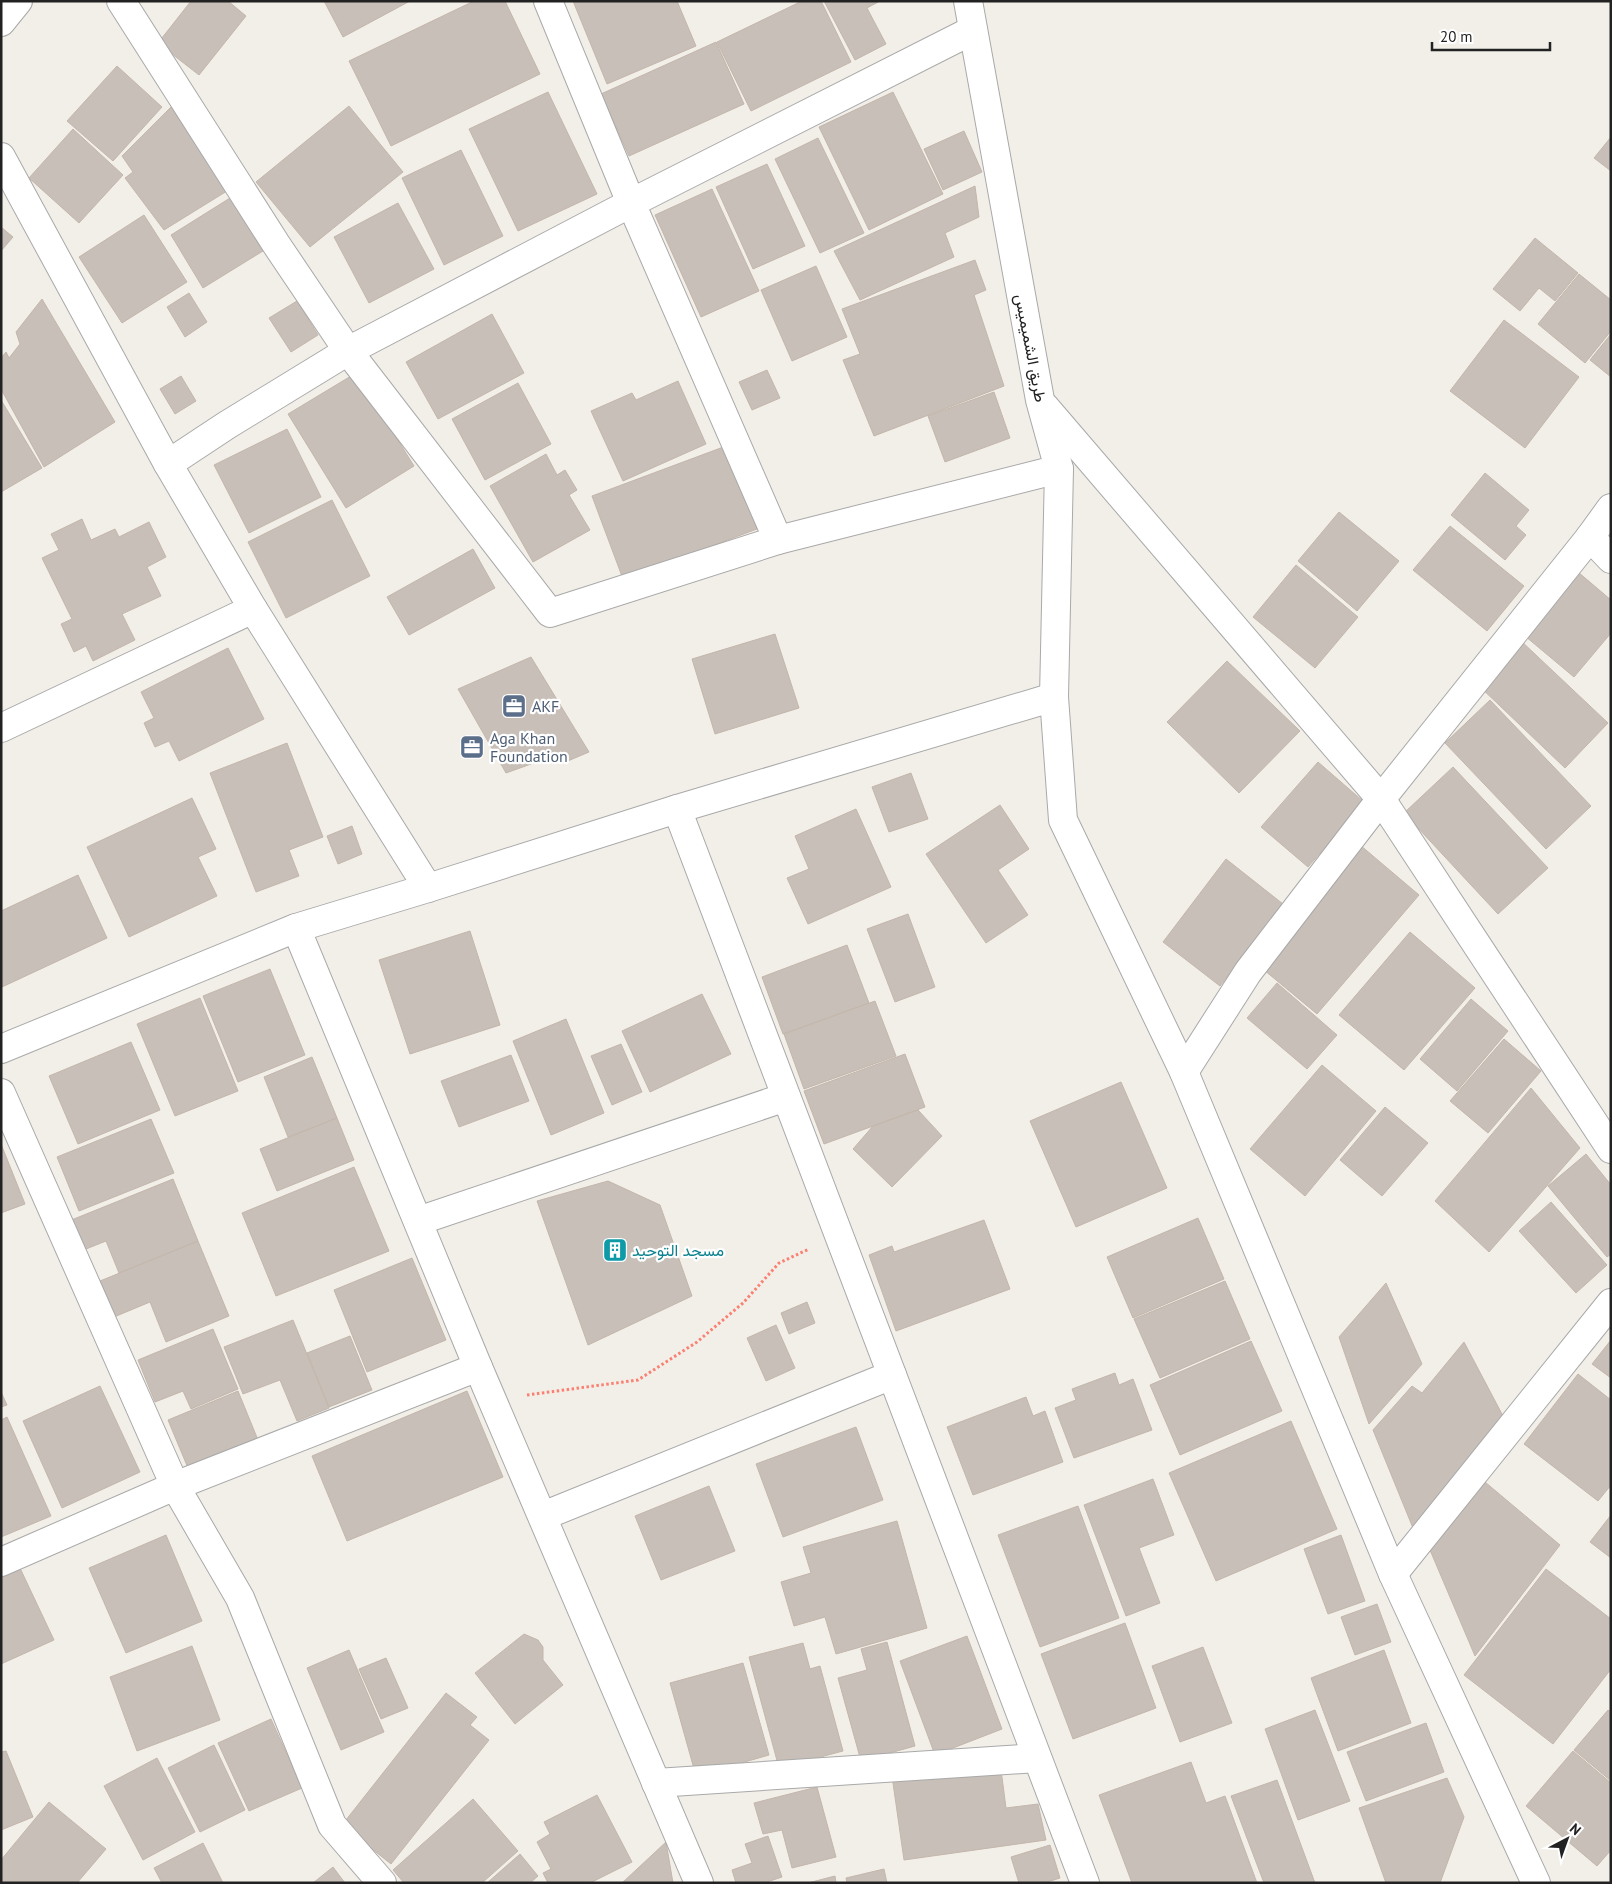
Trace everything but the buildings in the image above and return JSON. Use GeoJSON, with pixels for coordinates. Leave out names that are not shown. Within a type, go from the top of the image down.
{"type":"FeatureCollection","features":[{"type":"Feature","properties":{"kind":"street"},"geometry":{"type":"LineString","coordinates":[[1,22],[18,1]]}},
{"type":"Feature","properties":{"kind":"street"},"geometry":{"type":"LineString","coordinates":[[121,1],[276,244],[348,351],[550,613],[778,540],[1058,469]]}},
{"type":"Feature","properties":{"kind":"street"},"geometry":{"type":"LineString","coordinates":[[548,1],[631,203],[778,540]]}},
{"type":"Feature","properties":{"kind":"street","name":"طريق الشميميس"},"geometry":{"type":"LineString","coordinates":[[968,1],[1040,400],[1058,469],[1054,697],[1063,820],[1184,1072],[1393,1574],[1536,1883]]}},
{"type":"Feature","properties":{"kind":"street"},"geometry":{"type":"LineString","coordinates":[[168,464],[227,425],[348,351],[631,203],[973,30]]}},
{"type":"Feature","properties":{"kind":"street"},"geometry":{"type":"LineString","coordinates":[[1,157],[168,464],[253,608],[428,888]]}},
{"type":"Feature","properties":{"kind":"street"},"geometry":{"type":"LineString","coordinates":[[1040,400],[1381,799],[1611,1149]]}},
{"type":"Feature","properties":{"kind":"street"},"geometry":{"type":"LineString","coordinates":[[1184,1072],[1248,972],[1381,799],[1590,537],[1611,508]]}},
{"type":"Feature","properties":{"kind":"street"},"geometry":{"type":"LineString","coordinates":[[1590,537],[1611,559]]}},
{"type":"Feature","properties":{"kind":"street"},"geometry":{"type":"LineString","coordinates":[[1,728],[253,608]]}},
{"type":"Feature","properties":{"kind":"street"},"geometry":{"type":"LineString","coordinates":[[1,1048],[296,928],[677,809],[1054,697]]}},
{"type":"Feature","properties":{"kind":"street"},"geometry":{"type":"LineString","coordinates":[[677,809],[1085,1883]]}},
{"type":"Feature","properties":{"kind":"street"},"geometry":{"type":"LineString","coordinates":[[296,928],[478,1367],[699,1883]]}},
{"type":"Feature","properties":{"kind":"street"},"geometry":{"type":"LineString","coordinates":[[1,1092],[174,1486],[240,1598],[332,1825],[382,1883]]}},
{"type":"Feature","properties":{"kind":"street"},"geometry":{"type":"LineString","coordinates":[[418,1221],[786,1097]]}},
{"type":"Feature","properties":{"kind":"street"},"geometry":{"type":"LineString","coordinates":[[1393,1574],[1611,1303]]}},
{"type":"Feature","properties":{"kind":"street"},"geometry":{"type":"LineString","coordinates":[[1,1562],[174,1486],[478,1367]]}},
{"type":"Feature","properties":{"kind":"street"},"geometry":{"type":"LineString","coordinates":[[542,1516],[892,1375]]}},
{"type":"Feature","properties":{"kind":"street"},"geometry":{"type":"LineString","coordinates":[[656,1782],[1037,1758]]}},
{"type":"Feature","properties":{"kind":"path"},"geometry":{"type":"LineString","coordinates":[[491,1396],[518,1396],[638,1380],[697,1342],[744,1303],[780,1263],[838,1234]]}},
{"type":"Feature","properties":{"kind":"place","name":"AKF"},"geometry":{"type":"Point","coordinates":[514,706]}},
{"type":"Feature","properties":{"kind":"place","name":"Aga Khan Foundation"},"geometry":{"type":"Point","coordinates":[472,747]}},
{"type":"Feature","properties":{"kind":"place","name":"مسجد التوحيد"},"geometry":{"type":"Point","coordinates":[615,1250]}}]}
